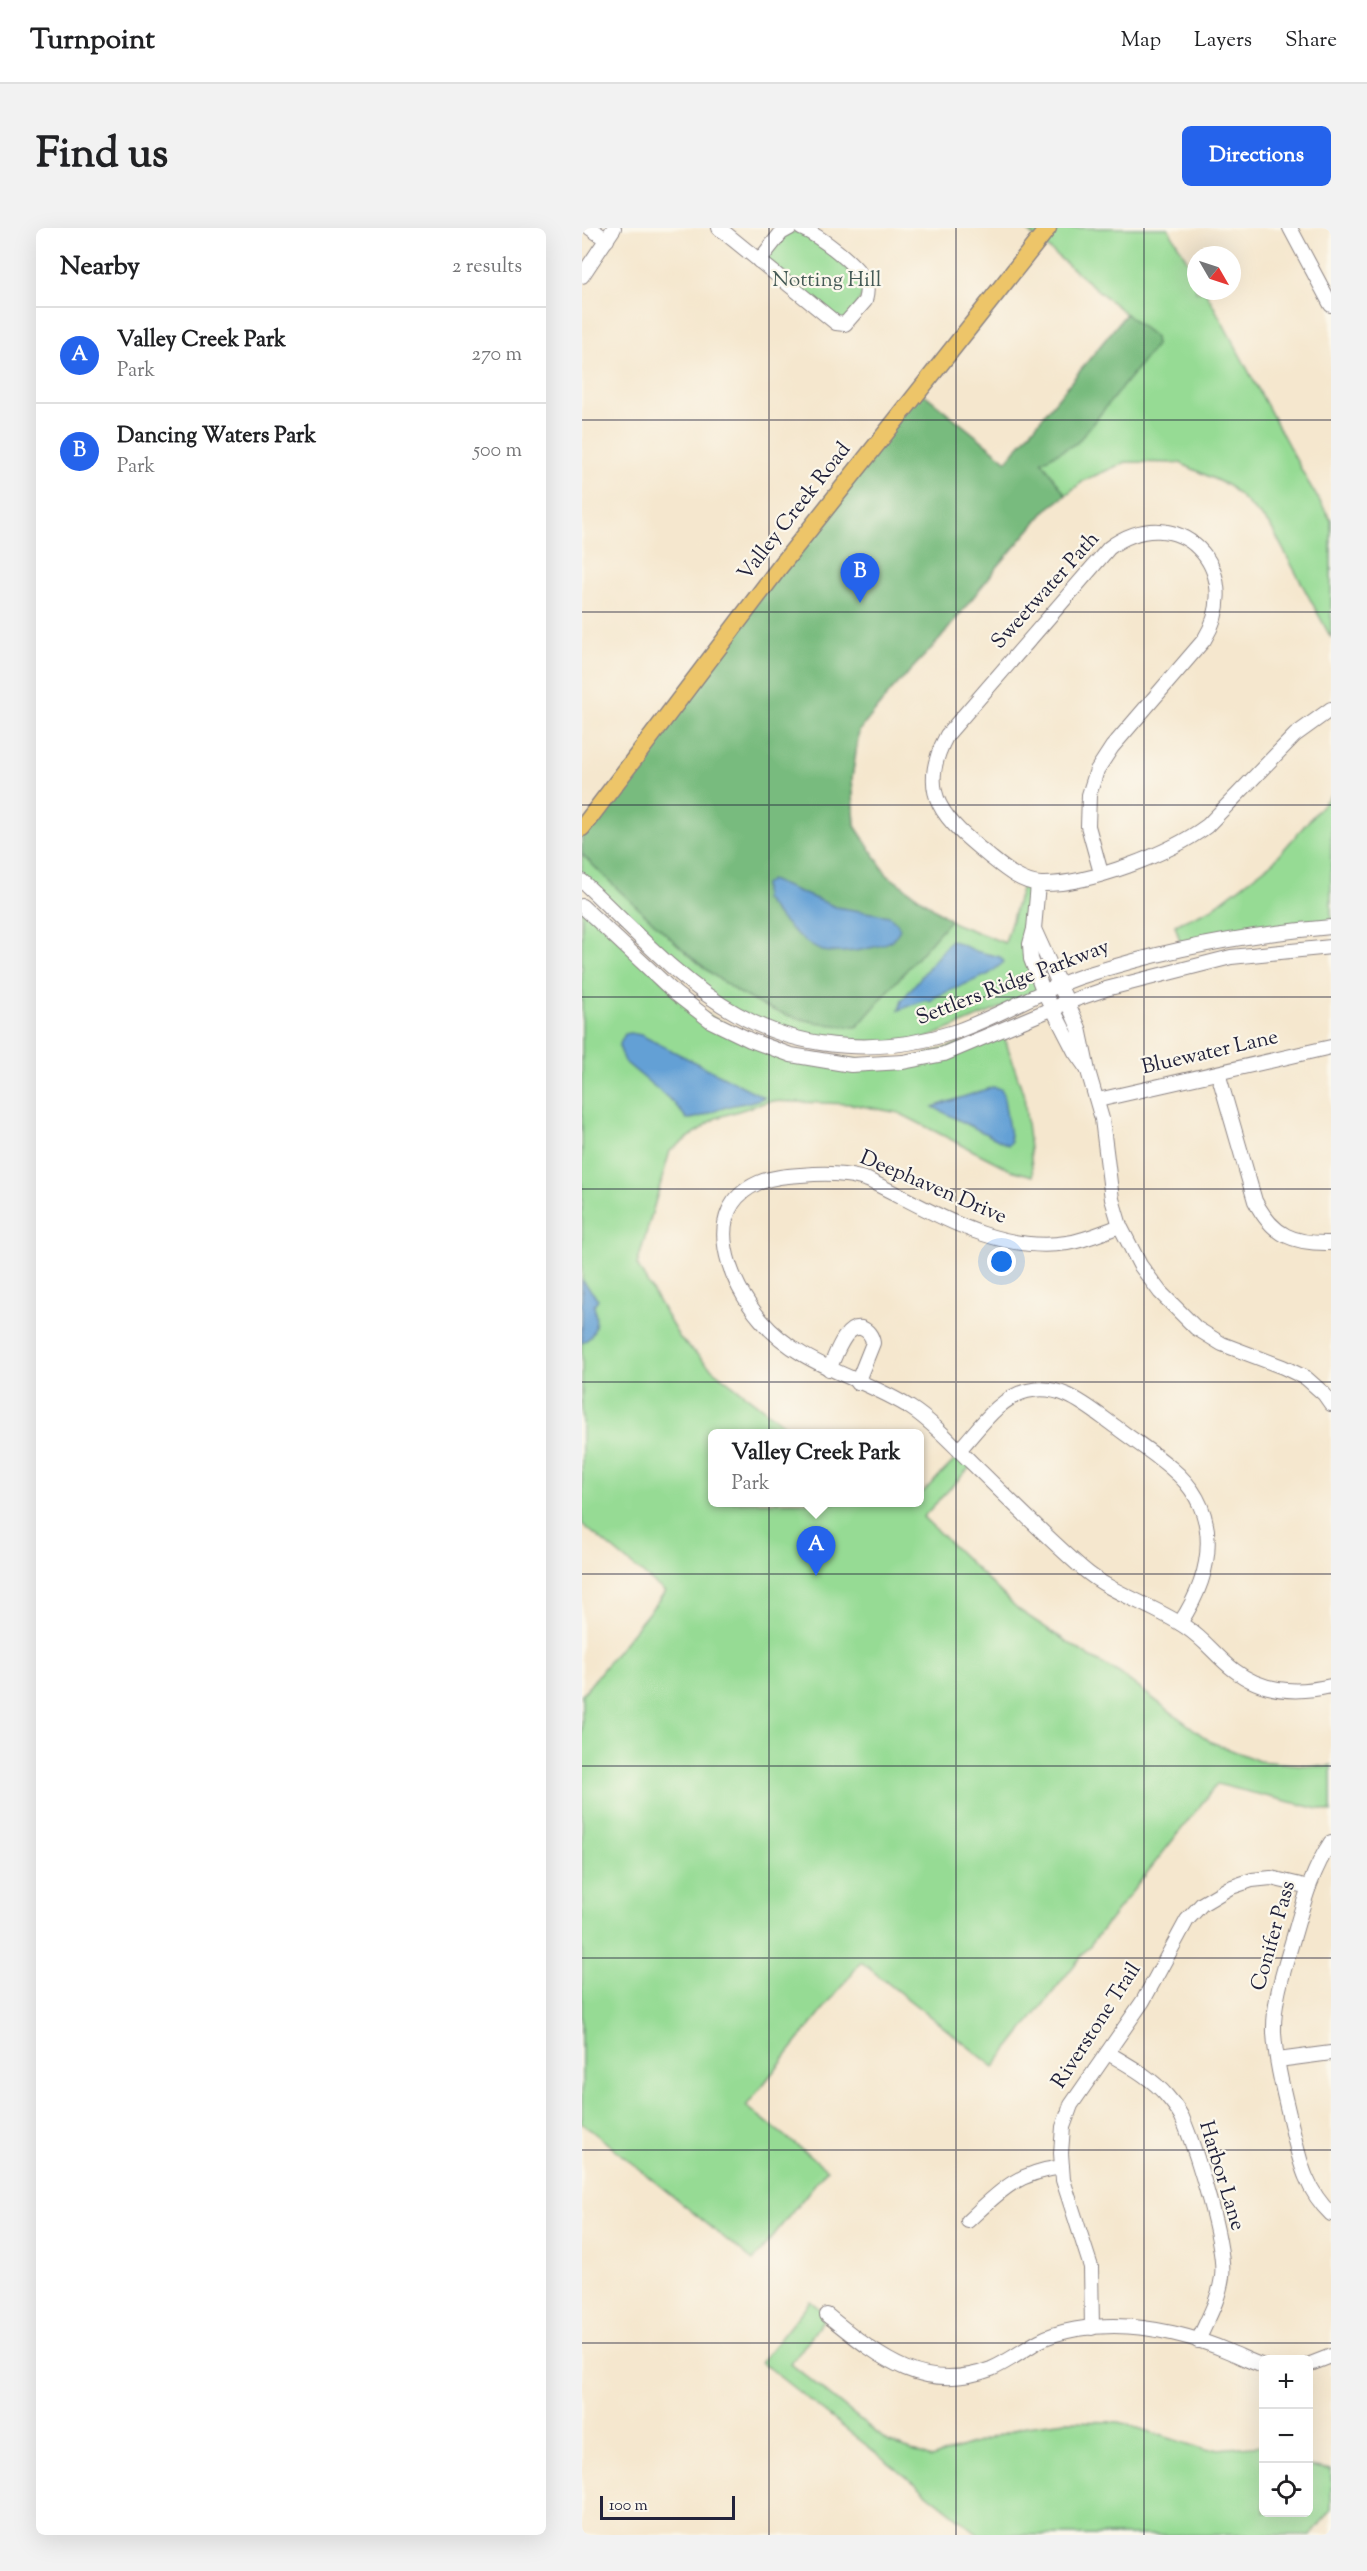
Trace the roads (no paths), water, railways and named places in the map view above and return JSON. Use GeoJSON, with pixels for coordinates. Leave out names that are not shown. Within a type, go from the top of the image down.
{"type":"FeatureCollection","features":[{"type":"Feature","properties":{"kind":"main road","name":"Valley Creek Road"},"geometry":{"type":"LineString","coordinates":[[582,828],[779,568],[1048,228]]}},
{"type":"Feature","properties":{"kind":"street"},"geometry":{"type":"LineString","coordinates":[[582,276],[611,234],[590,228]]}},
{"type":"Feature","properties":{"kind":"street"},"geometry":{"type":"LineString","coordinates":[[719,228],[836,323],[843,324],[849,321],[866,298],[867,287],[856,269],[820,239],[801,228]]}},
{"type":"Feature","properties":{"kind":"street"},"geometry":{"type":"LineString","coordinates":[[759,261],[781,233],[790,228]]}},
{"type":"Feature","properties":{"kind":"street"},"geometry":{"type":"LineString","coordinates":[[1290,228],[1331,305]]}},
{"type":"Feature","properties":{"kind":"street","name":"Sweetwater Path"},"geometry":{"type":"LineString","coordinates":[[1038,884],[1005,869],[962,835],[943,813],[934,784],[934,768],[939,749],[947,735],[1109,548],[1134,534],[1147,530],[1162,531],[1178,535],[1194,543],[1205,554],[1214,568],[1220,599],[1212,627],[1204,640],[1112,747],[1097,770],[1089,795],[1088,818],[1101,873]]}},
{"type":"Feature","properties":{"kind":"street"},"geometry":{"type":"LineString","coordinates":[[1088,1071],[1075,1052],[1043,990],[1031,959],[1030,944],[1034,929],[1038,884],[1067,881],[1146,860],[1193,836],[1222,812],[1295,735],[1331,709]]}},
{"type":"Feature","properties":{"kind":"street","name":"Settlers Ridge Parkway"},"geometry":{"type":"LineString","coordinates":[[582,881],[705,994],[739,1015],[797,1038],[853,1047],[918,1042],[958,1030],[1059,984],[1194,945],[1276,931],[1331,927]]}},
{"type":"Feature","properties":{"kind":"street","name":"Settlers Ridge Parkway"},"geometry":{"type":"LineString","coordinates":[[582,906],[676,994],[711,1021],[791,1056],[832,1063],[869,1065],[923,1059],[965,1047],[1053,1007],[1106,989],[1231,957],[1331,947]]}},
{"type":"Feature","properties":{"kind":"street"},"geometry":{"type":"LineString","coordinates":[[1034,929],[1079,1028],[1088,1071],[1098,1100],[1112,1199],[1120,1226],[1130,1248],[1151,1281],[1196,1328],[1222,1344],[1306,1378],[1331,1404]]}},
{"type":"Feature","properties":{"kind":"street","name":"Bluewater Lane"},"geometry":{"type":"LineString","coordinates":[[1098,1100],[1331,1047]]}},
{"type":"Feature","properties":{"kind":"street"},"geometry":{"type":"LineString","coordinates":[[1218,1073],[1255,1201],[1262,1214],[1282,1234],[1295,1240],[1331,1243]]}},
{"type":"Feature","properties":{"kind":"street","name":"Deephaven Drive"},"geometry":{"type":"LineString","coordinates":[[1120,1226],[1069,1242],[1038,1245],[1009,1243],[981,1234],[868,1180],[851,1175],[827,1173],[787,1176],[758,1183],[740,1196],[727,1216],[723,1239],[727,1262],[750,1306],[771,1332],[802,1355],[911,1408],[1090,1575],[1180,1623],[1195,1633],[1234,1670],[1256,1684],[1286,1691],[1312,1691],[1331,1686]]}},
{"type":"Feature","properties":{"kind":"street"},"geometry":{"type":"LineString","coordinates":[[830,1370],[846,1334],[855,1328],[865,1330],[872,1336],[873,1343],[857,1383]]}},
{"type":"Feature","properties":{"kind":"street"},"geometry":{"type":"LineString","coordinates":[[958,1450],[1008,1400],[1028,1391],[1052,1390],[1075,1398],[1172,1468],[1189,1487],[1203,1511],[1209,1552],[1203,1581],[1193,1604],[1180,1623]]}},
{"type":"Feature","properties":{"kind":"street","name":"Conifer Pass"},"geometry":{"type":"LineString","coordinates":[[1331,1842],[1318,1863],[1308,1887],[1278,1990],[1274,2032],[1304,2177],[1321,2204],[1331,2214]]}},
{"type":"Feature","properties":{"kind":"street","name":"Riverstone Trail"},"geometry":{"type":"LineString","coordinates":[[1092,2328],[1091,2266],[1062,2167],[1063,2127],[1071,2104],[1143,2001],[1187,1920],[1202,1904],[1229,1888],[1252,1880],[1271,1878],[1308,1887]]}},
{"type":"Feature","properties":{"kind":"street","name":"Harbor Lane"},"geometry":{"type":"LineString","coordinates":[[1108,2053],[1145,2076],[1166,2095],[1184,2120],[1194,2151],[1221,2247],[1222,2274],[1220,2292],[1198,2341]]}},
{"type":"Feature","properties":{"kind":"street"},"geometry":{"type":"LineString","coordinates":[[1278,2060],[1331,2054]]}},
{"type":"Feature","properties":{"kind":"street"},"geometry":{"type":"LineString","coordinates":[[968,2221],[1018,2178],[1037,2170],[1062,2167]]}},
{"type":"Feature","properties":{"kind":"street"},"geometry":{"type":"LineString","coordinates":[[827,2314],[879,2356],[896,2365],[936,2376],[967,2375],[992,2368],[1041,2340],[1072,2331],[1113,2326],[1139,2328],[1198,2341],[1259,2364]]}},
{"type":"Feature","properties":{"kind":"street"},"geometry":{"type":"LineString","coordinates":[[1313,2363],[1331,2356]]}},
{"type":"Feature","properties":{"kind":"water"},"geometry":{"type":"Polygon","coordinates":[[[770,880],[836,907],[889,916],[900,929],[888,943],[880,946],[847,952],[823,951],[799,936],[764,899],[764,885],[770,880]]]}},
{"type":"Feature","properties":{"kind":"water"},"geometry":{"type":"Polygon","coordinates":[[[951,940],[975,951],[1000,957],[1004,962],[989,974],[935,997],[931,1002],[926,1000],[899,1010],[902,1000],[951,940]]]}},
{"type":"Feature","properties":{"kind":"water"},"geometry":{"type":"Polygon","coordinates":[[[625,1034],[641,1035],[764,1097],[687,1119],[674,1103],[625,1062],[619,1046],[625,1034]]]}},
{"type":"Feature","properties":{"kind":"water"},"geometry":{"type":"Polygon","coordinates":[[[993,1087],[1001,1089],[1003,1093],[1011,1142],[1008,1145],[933,1107],[993,1087]]]}},
{"type":"Feature","properties":{"kind":"water"},"geometry":{"type":"Polygon","coordinates":[[[582,1280],[598,1299],[594,1305],[596,1322],[594,1331],[582,1343],[582,1280]]]}},
{"type":"Feature","properties":{"kind":"place","name":"Dancing Waters Park"},"geometry":{"type":"Point","coordinates":[860,603]}},
{"type":"Feature","properties":{"kind":"place","name":"Valley Creek Park"},"geometry":{"type":"Point","coordinates":[816,1576]}},
{"type":"Feature","properties":{"kind":"park label","name":"Notting Hill"},"geometry":{"type":"Point","coordinates":[827,281]}}]}
